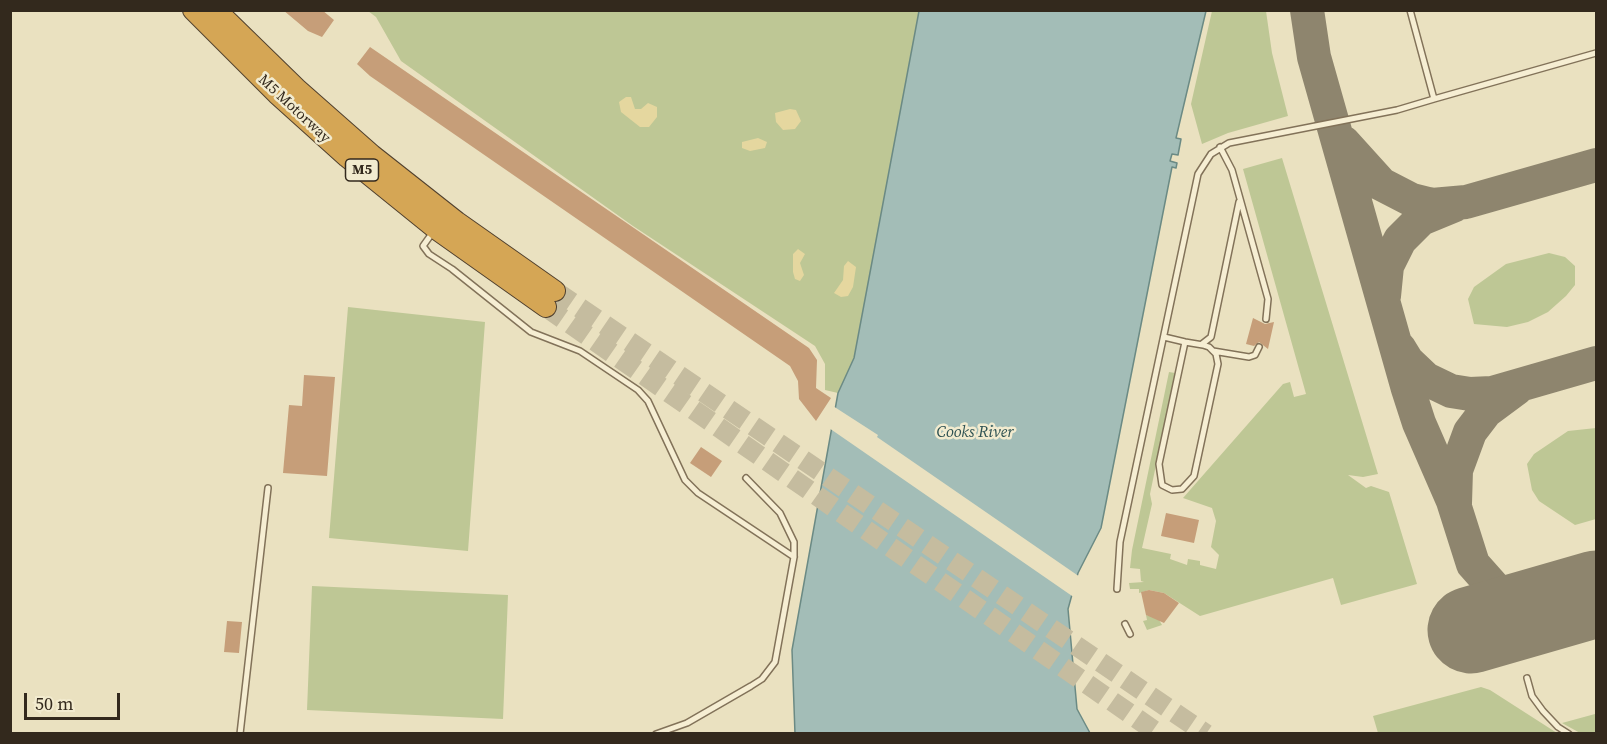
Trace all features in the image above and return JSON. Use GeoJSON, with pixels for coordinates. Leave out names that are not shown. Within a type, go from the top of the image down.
{"type":"FeatureCollection","features":[{"type":"Feature","properties":{"kind":"highway","name":"M5 Motorway"},"geometry":{"type":"LineString","coordinates":[[216,10],[336,125],[453,232]]}},
{"type":"Feature","properties":{"kind":"highway","name":"M5 Motorway"},"geometry":{"type":"LineString","coordinates":[[194,11],[311,126],[453,232],[551,299]]}},
{"type":"Feature","properties":{"kind":"lane"},"geometry":{"type":"LineString","coordinates":[[1410,10],[1434,99]]}},
{"type":"Feature","properties":{"kind":"lane"},"geometry":{"type":"LineString","coordinates":[[1117,589],[1120,542],[1198,174],[1205,162],[1220,147],[1262,135],[1397,110],[1596,53]]}},
{"type":"Feature","properties":{"kind":"lane"},"geometry":{"type":"LineString","coordinates":[[1220,147],[1232,170],[1268,298],[1266,320]]}},
{"type":"Feature","properties":{"kind":"lane"},"geometry":{"type":"LineString","coordinates":[[1197,344],[1205,343],[1210,337],[1239,194]]}},
{"type":"Feature","properties":{"kind":"lane"},"geometry":{"type":"LineString","coordinates":[[453,232],[423,246],[429,254],[452,269],[531,332],[580,351],[638,390],[648,401],[685,480],[698,492],[794,557]]}},
{"type":"Feature","properties":{"kind":"lane"},"geometry":{"type":"LineString","coordinates":[[1164,337],[1197,344],[1213,351],[1249,357],[1255,355],[1259,347]]}},
{"type":"Feature","properties":{"kind":"lane"},"geometry":{"type":"LineString","coordinates":[[1185,342],[1159,465],[1160,479],[1166,488],[1182,489],[1194,476],[1218,359],[1213,351]]}},
{"type":"Feature","properties":{"kind":"lane"},"geometry":{"type":"LineString","coordinates":[[656,734],[687,723],[751,686],[762,679],[776,662],[794,557],[794,542],[788,525],[780,513],[746,478]]}},
{"type":"Feature","properties":{"kind":"lane"},"geometry":{"type":"LineString","coordinates":[[240,734],[268,488]]}},
{"type":"Feature","properties":{"kind":"lane"},"geometry":{"type":"LineString","coordinates":[[1125,624],[1130,634]]}},
{"type":"Feature","properties":{"kind":"lane"},"geometry":{"type":"LineString","coordinates":[[1527,678],[1532,696],[1543,711],[1558,727],[1569,734]]}},
{"type":"Feature","properties":{"kind":"green space"},"geometry":{"type":"Polygon","coordinates":[[[368,11],[919,11],[854,358],[838,393],[825,390],[825,364],[815,346],[633,226],[401,61],[376,17],[368,11]]]}},
{"type":"Feature","properties":{"kind":"green space"},"geometry":{"type":"Polygon","coordinates":[[[1212,11],[1266,11],[1272,53],[1288,116],[1228,133],[1202,144],[1191,104],[1212,11]]]}},
{"type":"Feature","properties":{"kind":"green space"},"geometry":{"type":"Polygon","coordinates":[[[1282,158],[1378,474],[1363,477],[1348,475],[1366,488],[1371,486],[1389,492],[1417,584],[1341,605],[1333,578],[1200,616],[1164,593],[1149,590],[1139,593],[1139,589],[1130,589],[1129,583],[1144,582],[1141,581],[1140,569],[1130,568],[1132,550],[1169,372],[1175,373],[1150,494],[1152,504],[1142,548],[1171,554],[1170,559],[1187,565],[1188,559],[1200,561],[1200,565],[1216,569],[1219,555],[1211,547],[1216,521],[1212,508],[1183,498],[1283,384],[1290,382],[1294,397],[1306,394],[1243,169],[1282,158]]]}},
{"type":"Feature","properties":{"kind":"green space"},"geometry":{"type":"Polygon","coordinates":[[[1549,253],[1565,257],[1575,266],[1575,285],[1566,296],[1548,312],[1528,322],[1507,327],[1474,324],[1468,299],[1474,287],[1506,264],[1549,253]]]}},
{"type":"Feature","properties":{"kind":"green space"},"geometry":{"type":"Polygon","coordinates":[[[348,307],[485,322],[468,551],[329,538],[348,307]]]}},
{"type":"Feature","properties":{"kind":"green space"},"geometry":{"type":"Polygon","coordinates":[[[1596,428],[1596,519],[1575,525],[1539,501],[1532,490],[1527,464],[1534,454],[1568,431],[1596,428]]]}},
{"type":"Feature","properties":{"kind":"green space"},"geometry":{"type":"Polygon","coordinates":[[[312,586],[508,595],[503,719],[307,710],[312,586]]]}},
{"type":"Feature","properties":{"kind":"green space"},"geometry":{"type":"Polygon","coordinates":[[[1146,615],[1158,618],[1162,625],[1147,630],[1143,621],[1147,620],[1146,615]]]}},
{"type":"Feature","properties":{"kind":"green space"},"geometry":{"type":"Polygon","coordinates":[[[1481,687],[1490,690],[1557,733],[1378,733],[1373,716],[1481,687]]]}},
{"type":"Feature","properties":{"kind":"green space"},"geometry":{"type":"Polygon","coordinates":[[[1595,714],[1596,733],[1580,733],[1562,723],[1595,714]]]}},
{"type":"Feature","properties":{"kind":"sand"},"geometry":{"type":"Polygon","coordinates":[[[626,97],[631,97],[635,109],[641,109],[648,103],[657,107],[657,117],[649,127],[640,127],[621,112],[619,102],[626,97]]]}},
{"type":"Feature","properties":{"kind":"sand"},"geometry":{"type":"Polygon","coordinates":[[[790,109],[796,110],[801,121],[795,129],[783,130],[776,122],[775,113],[790,109]]]}},
{"type":"Feature","properties":{"kind":"sand"},"geometry":{"type":"Polygon","coordinates":[[[758,138],[767,142],[765,148],[750,151],[742,148],[742,142],[758,138]]]}},
{"type":"Feature","properties":{"kind":"sand"},"geometry":{"type":"Polygon","coordinates":[[[798,249],[805,254],[800,263],[804,275],[800,281],[795,279],[793,272],[793,254],[798,249]]]}},
{"type":"Feature","properties":{"kind":"sand"},"geometry":{"type":"Polygon","coordinates":[[[848,261],[856,267],[853,287],[848,296],[841,297],[834,293],[843,280],[844,266],[848,261]]]}},
{"type":"Feature","properties":{"kind":"water","name":"Cooks River"},"geometry":{"type":"Polygon","coordinates":[[[919,11],[1206,11],[1176,138],[1181,139],[1178,155],[1172,154],[1170,161],[1177,163],[1176,168],[1172,167],[1101,528],[1078,573],[1068,609],[1077,709],[1090,733],[795,734],[792,650],[838,393],[854,358],[919,11]]]}},
{"type":"Feature","properties":{"kind":"pier"},"geometry":{"type":"Polygon","coordinates":[[[833,406],[1080,577],[1075,598],[829,428],[833,406]]]}},
{"type":"Feature","properties":{"kind":"building"},"geometry":{"type":"Polygon","coordinates":[[[283,10],[322,10],[334,20],[322,37],[308,31],[283,10]]]}},
{"type":"Feature","properties":{"kind":"building"},"geometry":{"type":"Polygon","coordinates":[[[370,47],[809,348],[817,360],[816,388],[831,398],[816,421],[799,399],[798,381],[790,366],[370,76],[357,64],[370,47]]]}},
{"type":"Feature","properties":{"kind":"building"},"geometry":{"type":"Polygon","coordinates":[[[1253,318],[1265,324],[1274,322],[1268,349],[1259,342],[1254,346],[1246,344],[1253,318]]]}},
{"type":"Feature","properties":{"kind":"building"},"geometry":{"type":"Polygon","coordinates":[[[304,375],[335,377],[327,476],[283,473],[289,405],[302,406],[304,375]]]}},
{"type":"Feature","properties":{"kind":"building"},"geometry":{"type":"Polygon","coordinates":[[[701,447],[722,461],[711,477],[690,463],[701,447]]]}},
{"type":"Feature","properties":{"kind":"building"},"geometry":{"type":"Polygon","coordinates":[[[1166,513],[1199,520],[1194,543],[1161,536],[1166,513]]]}},
{"type":"Feature","properties":{"kind":"building"},"geometry":{"type":"Polygon","coordinates":[[[1149,590],[1164,593],[1179,603],[1164,623],[1146,615],[1141,592],[1149,590]]]}},
{"type":"Feature","properties":{"kind":"building"},"geometry":{"type":"Polygon","coordinates":[[[227,621],[242,622],[239,653],[224,652],[227,621]]]}},
{"type":"Feature","properties":{"kind":"taxiway"},"geometry":{"type":"LineString","coordinates":[[1307,10],[1314,57],[1408,389],[1419,423],[1453,501],[1473,564],[1497,591],[1511,601],[1528,607],[1545,606],[1596,592]]}},
{"type":"Feature","properties":{"kind":"taxiway"},"geometry":{"type":"LineString","coordinates":[[1343,142],[1381,184],[1412,200],[1432,205],[1466,202],[1596,165]]}},
{"type":"Feature","properties":{"kind":"taxiway"},"geometry":{"type":"LineString","coordinates":[[1384,296],[1387,266],[1400,240],[1421,219],[1455,205]]}},
{"type":"Feature","properties":{"kind":"taxiway"},"geometry":{"type":"LineString","coordinates":[[1399,348],[1407,361],[1426,379],[1451,391],[1470,394],[1492,393],[1596,363]]}},
{"type":"Feature","properties":{"kind":"taxiway"},"geometry":{"type":"LineString","coordinates":[[1455,503],[1456,470],[1470,432],[1486,411],[1517,388]]}},
{"type":"Feature","properties":{"kind":"runway"},"geometry":{"type":"LineString","coordinates":[[1471,630],[1596,594]]}},
{"type":"Feature","properties":{"kind":"tunnel"},"geometry":{"type":"LineString","coordinates":[[555,291],[1206,734]]}},
{"type":"Feature","properties":{"kind":"tunnel"},"geometry":{"type":"LineString","coordinates":[[546,307],[1159,734]]}}]}
